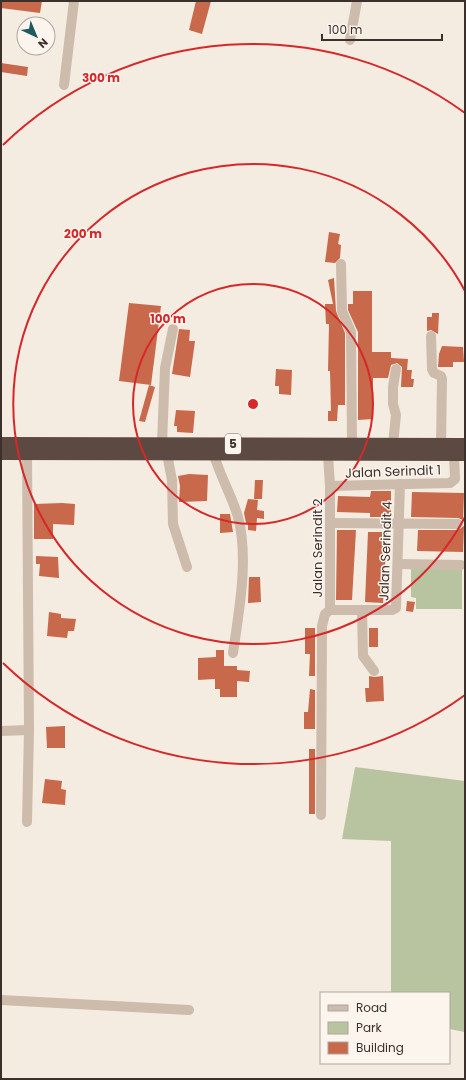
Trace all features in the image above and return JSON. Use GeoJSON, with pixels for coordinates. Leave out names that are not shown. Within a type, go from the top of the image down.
{"type":"FeatureCollection","features":[{"type":"Feature","properties":{"kind":"highway","name":"5"},"geometry":{"type":"LineString","coordinates":[[1,443],[465,444]]}},
{"type":"Feature","properties":{"kind":"highway","name":"5"},"geometry":{"type":"LineString","coordinates":[[1,454],[460,455]]}},
{"type":"Feature","properties":{"kind":"street"},"geometry":{"type":"LineString","coordinates":[[64,85],[74,1]]}},
{"type":"Feature","properties":{"kind":"street"},"geometry":{"type":"LineString","coordinates":[[350,40],[357,1]]}},
{"type":"Feature","properties":{"kind":"street"},"geometry":{"type":"LineString","coordinates":[[341,264],[342,311],[351,332],[352,444]]}},
{"type":"Feature","properties":{"kind":"street"},"geometry":{"type":"LineString","coordinates":[[162,443],[166,368],[173,329]]}},
{"type":"Feature","properties":{"kind":"street"},"geometry":{"type":"LineString","coordinates":[[431,336],[432,371],[441,376],[442,380],[441,444]]}},
{"type":"Feature","properties":{"kind":"street"},"geometry":{"type":"LineString","coordinates":[[393,444],[396,415],[393,404],[393,388],[396,369]]}},
{"type":"Feature","properties":{"kind":"street"},"geometry":{"type":"LineString","coordinates":[[27,454],[29,730],[27,822]]}},
{"type":"Feature","properties":{"kind":"street"},"geometry":{"type":"LineString","coordinates":[[167,454],[172,480],[173,524],[187,567]]}},
{"type":"Feature","properties":{"kind":"street"},"geometry":{"type":"LineString","coordinates":[[214,455],[220,474],[238,516],[242,534],[240,606],[233,653]]}},
{"type":"Feature","properties":{"kind":"street","name":"Jalan Serindit 2"},"geometry":{"type":"LineString","coordinates":[[328,455],[330,486],[331,609],[335,611],[362,611]]}},
{"type":"Feature","properties":{"kind":"street","name":"Jalan Serindit 1"},"geometry":{"type":"LineString","coordinates":[[330,486],[452,482],[460,455]]}},
{"type":"Feature","properties":{"kind":"street","name":"Jalan Serindit 4"},"geometry":{"type":"LineString","coordinates":[[362,611],[392,610],[396,608],[400,484]]}},
{"type":"Feature","properties":{"kind":"street"},"geometry":{"type":"LineString","coordinates":[[330,523],[458,524]]}},
{"type":"Feature","properties":{"kind":"street"},"geometry":{"type":"LineString","coordinates":[[398,564],[461,565]]}},
{"type":"Feature","properties":{"kind":"street"},"geometry":{"type":"LineString","coordinates":[[321,816],[322,626],[325,614],[331,609]]}},
{"type":"Feature","properties":{"kind":"street"},"geometry":{"type":"LineString","coordinates":[[362,611],[363,656],[374,670]]}},
{"type":"Feature","properties":{"kind":"street"},"geometry":{"type":"LineString","coordinates":[[1,731],[29,730]]}},
{"type":"Feature","properties":{"kind":"street"},"geometry":{"type":"LineString","coordinates":[[1,1000],[189,1010]]}},
{"type":"Feature","properties":{"kind":"green space"},"geometry":{"type":"Polygon","coordinates":[[[411,569],[462,569],[462,609],[416,609],[416,598],[411,597],[411,569]]]}},
{"type":"Feature","properties":{"kind":"green space"},"geometry":{"type":"Polygon","coordinates":[[[355,767],[465,781],[465,1032],[450,1029],[450,992],[391,992],[391,841],[342,839],[355,767]]]}},
{"type":"Feature","properties":{"kind":"building"},"geometry":{"type":"Polygon","coordinates":[[[1,1],[42,1],[40,13],[1,8],[1,1]]]}},
{"type":"Feature","properties":{"kind":"building"},"geometry":{"type":"Polygon","coordinates":[[[196,1],[211,1],[202,34],[189,30],[196,1]]]}},
{"type":"Feature","properties":{"kind":"building"},"geometry":{"type":"Polygon","coordinates":[[[1,63],[28,67],[27,76],[1,72],[1,63]]]}},
{"type":"Feature","properties":{"kind":"building"},"geometry":{"type":"Polygon","coordinates":[[[329,232],[340,234],[338,244],[341,245],[340,258],[335,263],[325,262],[329,232]]]}},
{"type":"Feature","properties":{"kind":"building"},"geometry":{"type":"Polygon","coordinates":[[[334,278],[336,311],[345,333],[345,405],[338,405],[337,421],[328,421],[328,411],[331,411],[330,371],[328,371],[329,324],[326,324],[325,304],[333,304],[328,280],[334,278]]]}},
{"type":"Feature","properties":{"kind":"building"},"geometry":{"type":"Polygon","coordinates":[[[353,291],[372,291],[372,352],[391,352],[391,358],[408,359],[407,370],[412,370],[411,379],[414,379],[413,387],[401,387],[402,367],[397,363],[391,365],[388,378],[373,378],[373,419],[358,420],[358,332],[348,310],[348,304],[353,304],[353,291]]]}},
{"type":"Feature","properties":{"kind":"building"},"geometry":{"type":"Polygon","coordinates":[[[129,303],[161,306],[151,385],[119,381],[129,303]]]}},
{"type":"Feature","properties":{"kind":"building"},"geometry":{"type":"Polygon","coordinates":[[[432,313],[439,313],[438,334],[431,330],[427,331],[427,317],[432,317],[432,313]]]}},
{"type":"Feature","properties":{"kind":"building"},"geometry":{"type":"Polygon","coordinates":[[[179,329],[190,330],[189,341],[195,341],[190,377],[172,374],[179,329]]]}},
{"type":"Feature","properties":{"kind":"building"},"geometry":{"type":"Polygon","coordinates":[[[442,346],[463,347],[464,362],[453,362],[453,367],[438,367],[439,354],[442,346]]]}},
{"type":"Feature","properties":{"kind":"building"},"geometry":{"type":"Polygon","coordinates":[[[276,369],[292,370],[291,395],[279,394],[279,386],[275,386],[276,369]]]}},
{"type":"Feature","properties":{"kind":"building"},"geometry":{"type":"Polygon","coordinates":[[[149,385],[155,387],[145,422],[139,421],[149,385]]]}},
{"type":"Feature","properties":{"kind":"building"},"geometry":{"type":"Polygon","coordinates":[[[176,410],[195,411],[193,433],[177,432],[177,426],[174,426],[176,410]]]}},
{"type":"Feature","properties":{"kind":"building"},"geometry":{"type":"Polygon","coordinates":[[[189,474],[208,475],[207,501],[179,502],[180,486],[178,476],[189,474]]]}},
{"type":"Feature","properties":{"kind":"building"},"geometry":{"type":"Polygon","coordinates":[[[255,480],[263,480],[262,499],[254,499],[255,480]]]}},
{"type":"Feature","properties":{"kind":"building"},"geometry":{"type":"Polygon","coordinates":[[[371,491],[391,491],[391,517],[370,517],[370,513],[337,512],[338,496],[370,497],[371,491]]]}},
{"type":"Feature","properties":{"kind":"building"},"geometry":{"type":"Polygon","coordinates":[[[412,492],[464,493],[463,520],[458,518],[411,517],[412,492]]]}},
{"type":"Feature","properties":{"kind":"building"},"geometry":{"type":"Polygon","coordinates":[[[248,499],[258,500],[257,510],[264,511],[264,519],[257,518],[256,531],[248,530],[248,523],[246,523],[244,513],[248,499]]]}},
{"type":"Feature","properties":{"kind":"building"},"geometry":{"type":"Polygon","coordinates":[[[34,504],[75,504],[74,525],[53,524],[53,539],[34,539],[34,504]]]}},
{"type":"Feature","properties":{"kind":"building"},"geometry":{"type":"Polygon","coordinates":[[[220,514],[230,514],[233,532],[220,533],[220,514]]]}},
{"type":"Feature","properties":{"kind":"building"},"geometry":{"type":"Polygon","coordinates":[[[464,526],[463,552],[417,551],[418,530],[458,530],[464,526]]]}},
{"type":"Feature","properties":{"kind":"building"},"geometry":{"type":"Polygon","coordinates":[[[337,530],[356,530],[352,600],[336,600],[337,530]]]}},
{"type":"Feature","properties":{"kind":"building"},"geometry":{"type":"Polygon","coordinates":[[[368,532],[387,532],[383,603],[365,602],[368,532]]]}},
{"type":"Feature","properties":{"kind":"building"},"geometry":{"type":"Polygon","coordinates":[[[36,556],[58,557],[59,578],[39,576],[40,564],[36,564],[36,556]]]}},
{"type":"Feature","properties":{"kind":"building"},"geometry":{"type":"Polygon","coordinates":[[[249,577],[260,577],[261,602],[248,603],[249,577]]]}},
{"type":"Feature","properties":{"kind":"building"},"geometry":{"type":"Polygon","coordinates":[[[407,601],[415,602],[413,612],[406,611],[407,601]]]}},
{"type":"Feature","properties":{"kind":"building"},"geometry":{"type":"Polygon","coordinates":[[[49,612],[61,614],[61,618],[76,619],[74,631],[68,631],[67,638],[47,636],[49,612]]]}},
{"type":"Feature","properties":{"kind":"building"},"geometry":{"type":"Polygon","coordinates":[[[305,628],[315,628],[315,676],[309,676],[310,654],[305,654],[305,628]]]}},
{"type":"Feature","properties":{"kind":"building"},"geometry":{"type":"Polygon","coordinates":[[[369,628],[378,628],[378,647],[369,647],[369,628]]]}},
{"type":"Feature","properties":{"kind":"building"},"geometry":{"type":"Polygon","coordinates":[[[216,650],[224,650],[224,666],[237,666],[237,670],[250,671],[249,682],[237,681],[237,697],[220,697],[220,689],[215,689],[215,679],[198,680],[198,658],[216,657],[216,650]]]}},
{"type":"Feature","properties":{"kind":"building"},"geometry":{"type":"Polygon","coordinates":[[[369,676],[383,676],[384,701],[366,702],[365,688],[369,688],[369,676]]]}},
{"type":"Feature","properties":{"kind":"building"},"geometry":{"type":"Polygon","coordinates":[[[310,689],[315,690],[315,729],[304,729],[304,712],[308,712],[310,689]]]}},
{"type":"Feature","properties":{"kind":"building"},"geometry":{"type":"Polygon","coordinates":[[[65,726],[65,748],[47,748],[46,727],[65,726]]]}},
{"type":"Feature","properties":{"kind":"building"},"geometry":{"type":"Polygon","coordinates":[[[309,749],[315,749],[315,814],[309,814],[309,749]]]}},
{"type":"Feature","properties":{"kind":"building"},"geometry":{"type":"Polygon","coordinates":[[[45,779],[62,781],[61,789],[66,790],[65,805],[42,803],[45,779]]]}}]}
